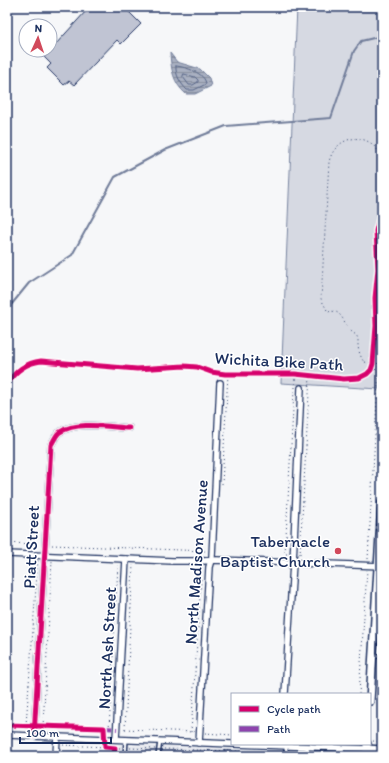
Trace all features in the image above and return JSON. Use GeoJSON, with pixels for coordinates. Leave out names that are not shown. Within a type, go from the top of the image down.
{"type":"FeatureCollection","features":[{"type":"Feature","properties":{"kind":"street","name":"North Madison Avenue"},"geometry":{"type":"LineString","coordinates":[[199,743],[209,567],[212,551],[220,384]]}},
{"type":"Feature","properties":{"kind":"street"},"geometry":{"type":"LineString","coordinates":[[285,693],[301,388]]}},
{"type":"Feature","properties":{"kind":"street","name":"Piatt Street"},"geometry":{"type":"LineString","coordinates":[[34,736],[51,445],[59,432],[72,427],[87,426],[129,428]]}},
{"type":"Feature","properties":{"kind":"street"},"geometry":{"type":"LineString","coordinates":[[371,693],[380,566],[382,502]]}},
{"type":"Feature","properties":{"kind":"street"},"geometry":{"type":"LineString","coordinates":[[7,554],[380,566]]}},
{"type":"Feature","properties":{"kind":"street","name":"North Ash Street"},"geometry":{"type":"LineString","coordinates":[[116,739],[126,559]]}},
{"type":"Feature","properties":{"kind":"street"},"geometry":{"type":"LineString","coordinates":[[7,735],[231,744]]}},
{"type":"Feature","properties":{"kind":"street"},"geometry":{"type":"LineString","coordinates":[[56,756],[57,737]]}},
{"type":"Feature","properties":{"kind":"street"},"geometry":{"type":"LineString","coordinates":[[283,745],[382,750]]}},
{"type":"Feature","properties":{"kind":"lane"},"geometry":{"type":"LineString","coordinates":[[373,656],[382,656]]}},
{"type":"Feature","properties":{"kind":"lane"},"geometry":{"type":"LineString","coordinates":[[125,754],[126,740]]}},
{"type":"Feature","properties":{"kind":"lane"},"geometry":{"type":"LineString","coordinates":[[159,755],[160,741]]}},
{"type":"Feature","properties":{"kind":"lane"},"geometry":{"type":"LineString","coordinates":[[283,745],[286,756]]}},
{"type":"Feature","properties":{"kind":"lane"},"geometry":{"type":"LineString","coordinates":[[307,747],[307,755]]}},
{"type":"Feature","properties":{"kind":"path"},"geometry":{"type":"LineString","coordinates":[[382,156],[371,144],[358,139],[352,139],[340,144],[331,155],[329,162],[321,299],[328,312],[332,311],[339,314],[345,320],[351,331],[355,334],[358,339],[358,347],[361,352],[361,358],[364,362],[382,364]]}},
{"type":"Feature","properties":{"kind":"path"},"geometry":{"type":"LineString","coordinates":[[371,370],[374,356]]}},
{"type":"Feature","properties":{"kind":"path"},"geometry":{"type":"LineString","coordinates":[[359,693],[379,364]]}},
{"type":"Feature","properties":{"kind":"path"},"geometry":{"type":"LineString","coordinates":[[221,490],[226,374]]}},
{"type":"Feature","properties":{"kind":"path"},"geometry":{"type":"LineString","coordinates":[[7,543],[212,551]]}},
{"type":"Feature","properties":{"kind":"path"},"geometry":{"type":"LineString","coordinates":[[134,564],[125,729],[231,735]]}},
{"type":"Feature","properties":{"kind":"path"},"geometry":{"type":"LineString","coordinates":[[105,747],[118,565]]}},
{"type":"Feature","properties":{"kind":"path"},"geometry":{"type":"LineString","coordinates":[[191,732],[201,568],[203,565]]}},
{"type":"Feature","properties":{"kind":"path"},"geometry":{"type":"LineString","coordinates":[[20,725],[51,726]]}},
{"type":"Feature","properties":{"kind":"path"},"geometry":{"type":"LineString","coordinates":[[371,741],[382,742]]}},
{"type":"Feature","properties":{"kind":"path"},"geometry":{"type":"LineString","coordinates":[[60,745],[105,747],[115,752],[126,748],[260,752],[268,755],[286,756],[346,756]]}},
{"type":"Feature","properties":{"kind":"shaded area"},"geometry":{"type":"Polygon","coordinates":[[[297,7],[382,7],[382,379],[379,380],[379,389],[281,383],[297,7]]]}},
{"type":"Feature","properties":{"kind":"shaded area"},"geometry":{"type":"Polygon","coordinates":[[[115,745],[293,751],[293,756],[114,756],[115,745]]]}},
{"type":"Feature","properties":{"kind":"water"},"geometry":{"type":"Polygon","coordinates":[[[170,53],[177,62],[200,69],[209,78],[211,86],[195,94],[186,94],[175,80],[171,65],[170,53]]]}},
{"type":"Feature","properties":{"kind":"building"},"geometry":{"type":"Polygon","coordinates":[[[85,7],[124,7],[141,24],[121,44],[117,40],[74,85],[69,81],[64,85],[47,68],[51,64],[45,58],[58,58],[58,42],[87,10],[85,7]]]}},
{"type":"Feature","properties":{"kind":"waterway"},"geometry":{"type":"LineString","coordinates":[[7,310],[29,283],[72,255],[115,177],[165,150],[226,126],[331,118],[354,51],[361,41],[382,36]]}},
{"type":"Feature","properties":{"kind":"marked path"},"geometry":{"type":"LineString","coordinates":[[104,728],[117,729]]}},
{"type":"Feature","properties":{"kind":"cycle path","name":"Wichita Bike Path"},"geometry":{"type":"LineString","coordinates":[[7,384],[13,375],[21,368],[41,361],[137,369],[184,366],[197,367],[211,372],[225,374],[295,374],[344,379],[359,378],[367,374],[371,370],[373,364],[376,326],[375,298],[378,269],[376,231],[382,208]]}},
{"type":"Feature","properties":{"kind":"cycle path"},"geometry":{"type":"LineString","coordinates":[[34,736],[51,445],[59,433],[75,427],[93,426],[129,428]]}},
{"type":"Feature","properties":{"kind":"cycle path"},"geometry":{"type":"LineString","coordinates":[[7,725],[104,728],[105,747],[115,748],[114,756]]}},
{"type":"Feature","properties":{"kind":"place","name":"Tabernacle Baptist Church"},"geometry":{"type":"Point","coordinates":[338,551]}}]}
